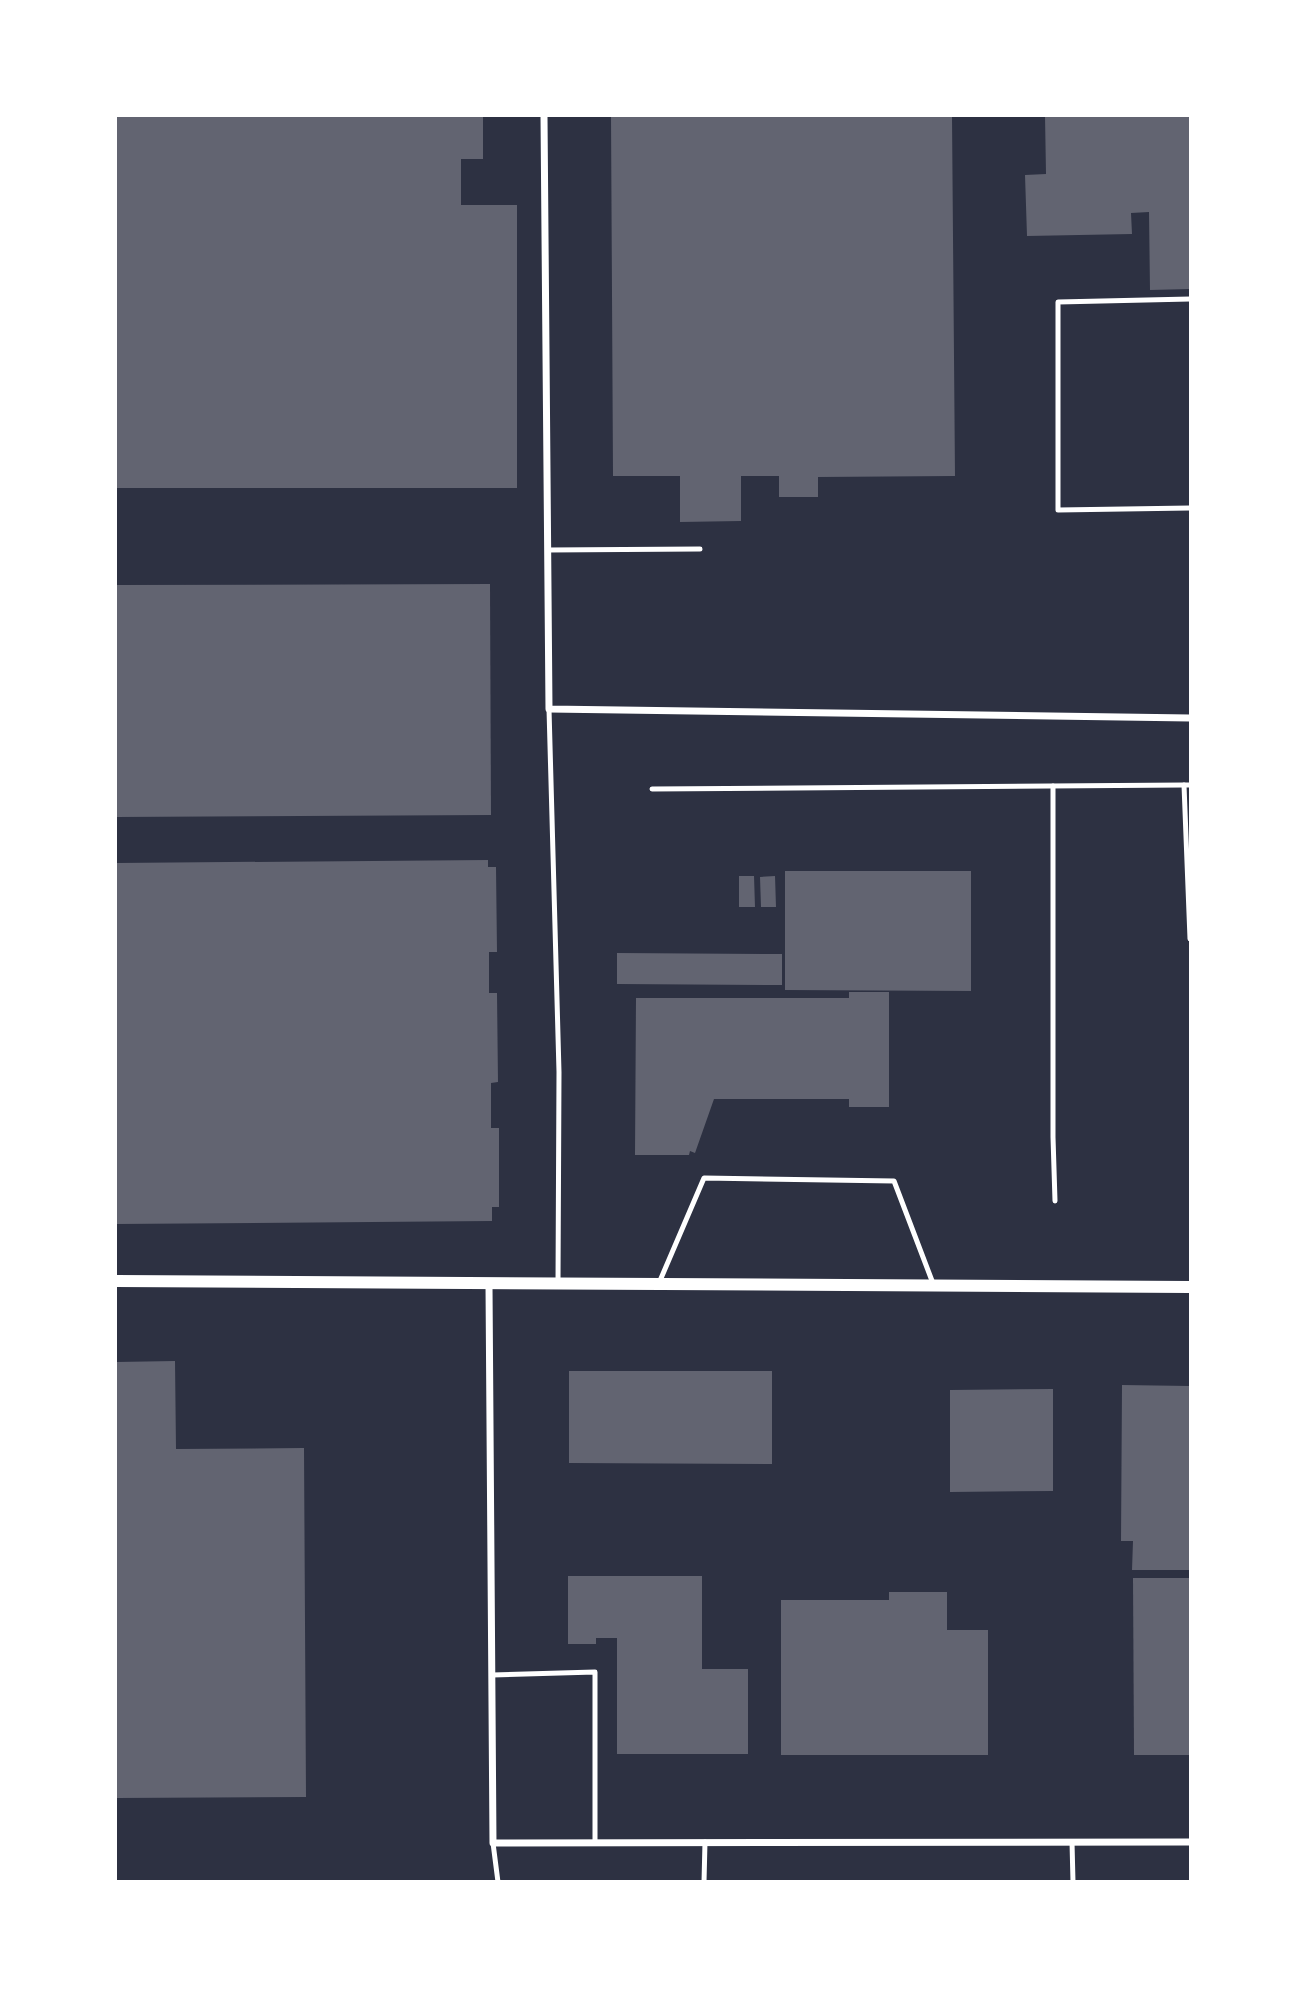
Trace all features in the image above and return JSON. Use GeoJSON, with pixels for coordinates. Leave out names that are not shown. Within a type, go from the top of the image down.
{"type":"FeatureCollection","features":[{"type":"Feature","properties":{"kind":"street"},"geometry":{"type":"LineString","coordinates":[[544,116],[549,709],[1191,718]]}},
{"type":"Feature","properties":{"kind":"street"},"geometry":{"type":"LineString","coordinates":[[116,1281],[1191,1287]]}},
{"type":"Feature","properties":{"kind":"street"},"geometry":{"type":"LineString","coordinates":[[489,1284],[494,1843],[1191,1842]]}},
{"type":"Feature","properties":{"kind":"lane"},"geometry":{"type":"LineString","coordinates":[[1191,299],[1058,302],[1058,510],[1191,508]]}},
{"type":"Feature","properties":{"kind":"lane"},"geometry":{"type":"LineString","coordinates":[[548,550],[700,549]]}},
{"type":"Feature","properties":{"kind":"lane"},"geometry":{"type":"LineString","coordinates":[[549,709],[559,1072],[558,1284]]}},
{"type":"Feature","properties":{"kind":"lane"},"geometry":{"type":"LineString","coordinates":[[652,789],[1187,785],[1191,939]]}},
{"type":"Feature","properties":{"kind":"lane"},"geometry":{"type":"LineString","coordinates":[[1052,786],[1052,1137],[1055,1201]]}},
{"type":"Feature","properties":{"kind":"lane"},"geometry":{"type":"LineString","coordinates":[[658,1285],[704,1178],[894,1181],[934,1286]]}},
{"type":"Feature","properties":{"kind":"lane"},"geometry":{"type":"LineString","coordinates":[[492,1675],[595,1672],[595,1843]]}},
{"type":"Feature","properties":{"kind":"lane"},"geometry":{"type":"LineString","coordinates":[[704,1881],[705,1842]]}},
{"type":"Feature","properties":{"kind":"lane"},"geometry":{"type":"LineString","coordinates":[[1072,1842],[1073,1881]]}},
{"type":"Feature","properties":{"kind":"lane"},"geometry":{"type":"LineString","coordinates":[[494,1843],[498,1881]]}},
{"type":"Feature","properties":{"kind":"building"},"geometry":{"type":"Polygon","coordinates":[[[116,116],[483,116],[483,159],[461,159],[461,205],[517,205],[517,488],[116,488],[116,116]]]}},
{"type":"Feature","properties":{"kind":"building"},"geometry":{"type":"Polygon","coordinates":[[[611,116],[952,116],[955,476],[818,477],[818,497],[779,497],[779,476],[741,476],[741,521],[680,522],[680,476],[613,476],[611,116]]]}},
{"type":"Feature","properties":{"kind":"building"},"geometry":{"type":"Polygon","coordinates":[[[1045,116],[1190,116],[1190,289],[1150,290],[1149,212],[1131,213],[1132,234],[1027,236],[1025,175],[1046,174],[1045,116]]]}},
{"type":"Feature","properties":{"kind":"building"},"geometry":{"type":"Polygon","coordinates":[[[490,584],[491,815],[116,817],[116,585],[490,584]]]}},
{"type":"Feature","properties":{"kind":"building"},"geometry":{"type":"Polygon","coordinates":[[[488,860],[488,867],[496,867],[497,952],[489,952],[489,993],[497,993],[498,1082],[491,1083],[491,1128],[499,1128],[499,1207],[492,1207],[492,1221],[116,1224],[116,863],[488,860]]]}},
{"type":"Feature","properties":{"kind":"building"},"geometry":{"type":"Polygon","coordinates":[[[785,871],[971,871],[971,991],[785,990],[785,871]]]}},
{"type":"Feature","properties":{"kind":"building"},"geometry":{"type":"Polygon","coordinates":[[[739,876],[754,876],[755,907],[739,907],[739,876]]]}},
{"type":"Feature","properties":{"kind":"building"},"geometry":{"type":"Polygon","coordinates":[[[775,876],[776,907],[761,907],[760,877],[775,876]]]}},
{"type":"Feature","properties":{"kind":"building"},"geometry":{"type":"Polygon","coordinates":[[[617,953],[782,954],[782,985],[617,984],[617,953]]]}},
{"type":"Feature","properties":{"kind":"building"},"geometry":{"type":"Polygon","coordinates":[[[849,992],[889,992],[889,1107],[849,1107],[849,1099],[714,1099],[695,1153],[690,1151],[689,1155],[635,1155],[636,998],[849,998],[849,992]]]}},
{"type":"Feature","properties":{"kind":"building"},"geometry":{"type":"Polygon","coordinates":[[[175,1361],[176,1449],[304,1448],[306,1797],[116,1798],[116,1362],[175,1361]]]}},
{"type":"Feature","properties":{"kind":"building"},"geometry":{"type":"Polygon","coordinates":[[[569,1371],[772,1371],[772,1464],[569,1463],[569,1371]]]}},
{"type":"Feature","properties":{"kind":"building"},"geometry":{"type":"Polygon","coordinates":[[[1122,1385],[1190,1386],[1190,1570],[1132,1570],[1133,1541],[1121,1541],[1122,1385]]]}},
{"type":"Feature","properties":{"kind":"building"},"geometry":{"type":"Polygon","coordinates":[[[1053,1389],[1053,1491],[950,1492],[950,1390],[1053,1389]]]}},
{"type":"Feature","properties":{"kind":"building"},"geometry":{"type":"Polygon","coordinates":[[[568,1576],[702,1576],[702,1669],[748,1669],[748,1754],[617,1754],[617,1638],[596,1638],[596,1644],[568,1644],[568,1576]]]}},
{"type":"Feature","properties":{"kind":"building"},"geometry":{"type":"Polygon","coordinates":[[[1133,1578],[1190,1578],[1190,1755],[1134,1755],[1133,1578]]]}},
{"type":"Feature","properties":{"kind":"building"},"geometry":{"type":"Polygon","coordinates":[[[889,1592],[947,1592],[947,1630],[988,1630],[988,1755],[781,1755],[781,1600],[889,1600],[889,1592]]]}}]}
